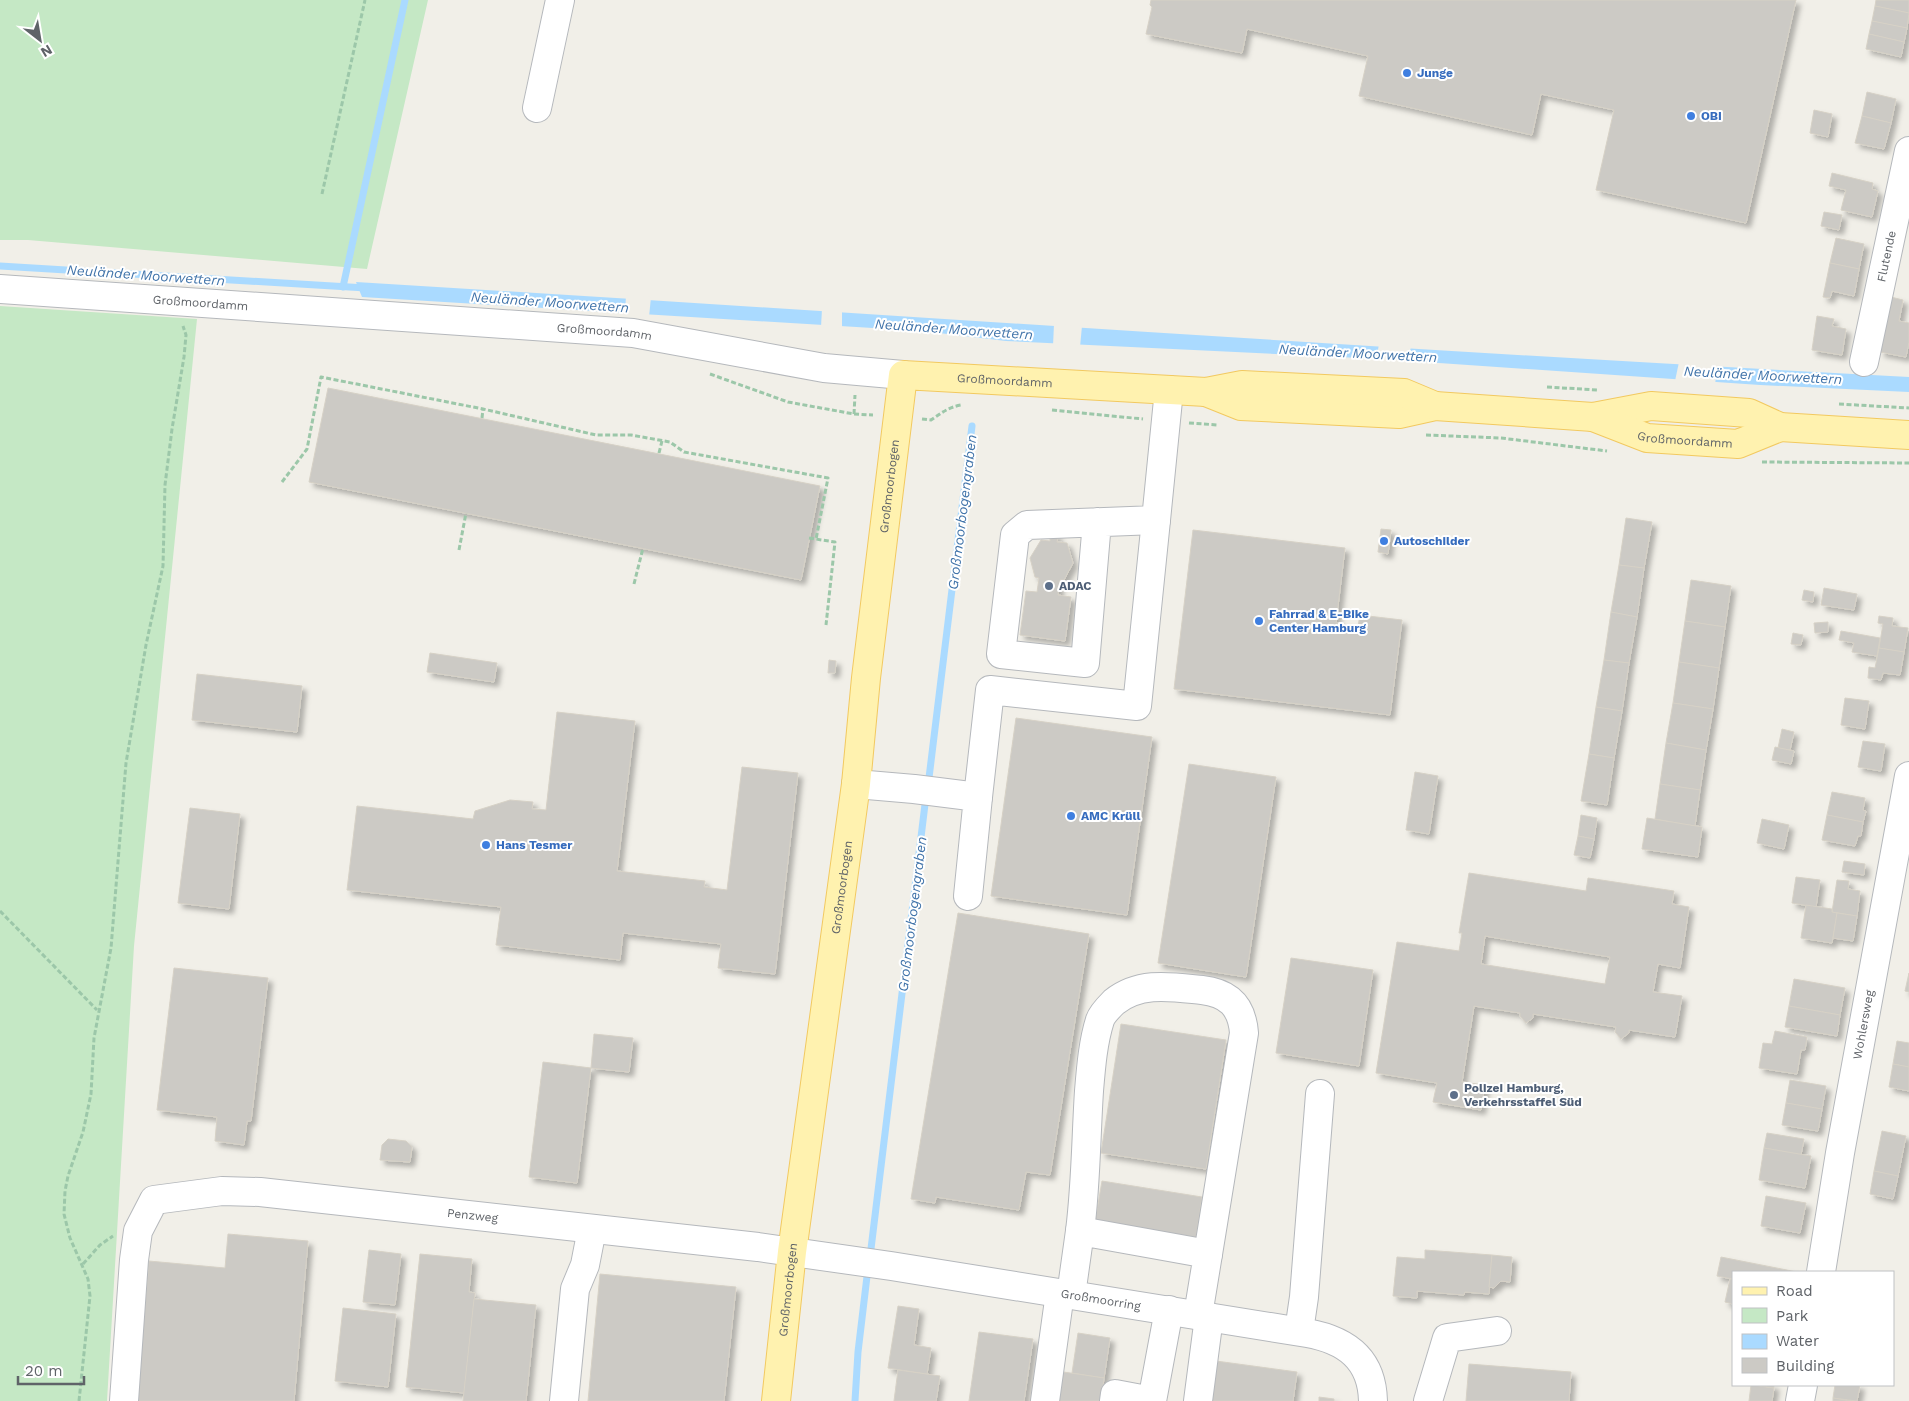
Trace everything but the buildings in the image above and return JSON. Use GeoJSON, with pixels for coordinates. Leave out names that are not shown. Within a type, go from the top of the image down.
{"type":"FeatureCollection","features":[{"type":"Feature","properties":{"kind":"main road","name":"Großmoordamm"},"geometry":{"type":"LineString","coordinates":[[904,375],[1206,392],[1242,385],[1387,392],[1404,393],[1435,406]]}},
{"type":"Feature","properties":{"kind":"main road","name":"Großmoorbogen"},"geometry":{"type":"LineString","coordinates":[[776,1401],[792,1252],[856,784],[866,678],[904,375]]}},
{"type":"Feature","properties":{"kind":"main road","name":"Großmoordamm"},"geometry":{"type":"LineString","coordinates":[[1206,392],[1241,406],[1399,414],[1435,406],[1593,416],[1651,406],[1688,408],[1749,413],[1780,427],[1909,435]]}},
{"type":"Feature","properties":{"kind":"main road"},"geometry":{"type":"LineString","coordinates":[[1358,412],[1387,392]]}},
{"type":"Feature","properties":{"kind":"main road","name":"Großmoordamm"},"geometry":{"type":"LineString","coordinates":[[1593,416],[1648,438],[1738,444],[1780,427]]}},
{"type":"Feature","properties":{"kind":"street"},"geometry":{"type":"LineString","coordinates":[[537,108],[560,0]]}},
{"type":"Feature","properties":{"kind":"street","name":"Flutende"},"geometry":{"type":"LineString","coordinates":[[1864,362],[1903,212],[1909,151]]}},
{"type":"Feature","properties":{"kind":"street","name":"Großmoordamm"},"geometry":{"type":"LineString","coordinates":[[0,289],[633,334],[824,368],[904,375]]}},
{"type":"Feature","properties":{"kind":"street"},"geometry":{"type":"LineString","coordinates":[[968,896],[990,690],[1137,706],[1169,390]]}},
{"type":"Feature","properties":{"kind":"street"},"geometry":{"type":"LineString","coordinates":[[1097,522],[1085,663],[1001,654],[1015,535],[1027,525],[1097,522],[1156,520]]}},
{"type":"Feature","properties":{"kind":"street","name":"Wohlersweg"},"geometry":{"type":"LineString","coordinates":[[1821,1271],[1840,1153],[1909,776]]}},
{"type":"Feature","properties":{"kind":"street"},"geometry":{"type":"LineString","coordinates":[[856,784],[978,797]]}},
{"type":"Feature","properties":{"kind":"street"},"geometry":{"type":"LineString","coordinates":[[1045,1401],[1080,1231],[1084,1198],[1085,1145],[1092,1055],[1101,1018],[1114,1002],[1134,992],[1158,986],[1213,991],[1230,1000],[1240,1011],[1243,1022],[1244,1034],[1208,1254],[1198,1401]]}},
{"type":"Feature","properties":{"kind":"street"},"geometry":{"type":"LineString","coordinates":[[1298,1331],[1304,1297],[1320,1094]]}},
{"type":"Feature","properties":{"kind":"street","name":"Penzweg"},"geometry":{"type":"LineString","coordinates":[[138,1231],[154,1200],[222,1191],[260,1192],[702,1240],[792,1252]]}},
{"type":"Feature","properties":{"kind":"street"},"geometry":{"type":"LineString","coordinates":[[564,1401],[576,1289],[585,1265],[592,1229]]}},
{"type":"Feature","properties":{"kind":"street"},"geometry":{"type":"LineString","coordinates":[[124,1401],[134,1260],[138,1231]]}},
{"type":"Feature","properties":{"kind":"street"},"geometry":{"type":"LineString","coordinates":[[1080,1231],[1208,1254]]}},
{"type":"Feature","properties":{"kind":"street","name":"Großmoorring"},"geometry":{"type":"LineString","coordinates":[[792,1252],[1169,1310],[1298,1331],[1334,1340],[1350,1349],[1365,1368],[1372,1386],[1373,1401]]}},
{"type":"Feature","properties":{"kind":"street"},"geometry":{"type":"LineString","coordinates":[[1114,1401],[1115,1394],[1152,1401],[1169,1310]]}},
{"type":"Feature","properties":{"kind":"street"},"geometry":{"type":"LineString","coordinates":[[1428,1401],[1447,1338],[1497,1331]]}},
{"type":"Feature","properties":{"kind":"street"},"geometry":{"type":"LineString","coordinates":[[1800,1401],[1803,1386]]}},
{"type":"Feature","properties":{"kind":"path"},"geometry":{"type":"LineString","coordinates":[[322,194],[364,0]]}},
{"type":"Feature","properties":{"kind":"path"},"geometry":{"type":"LineString","coordinates":[[79,1401],[90,1296],[88,1278],[70,1238],[64,1214],[65,1191],[68,1176],[83,1132],[91,1094],[94,1038],[111,948],[126,763],[146,645],[163,566],[165,485],[186,342],[184,328],[177,316],[174,301]]}},
{"type":"Feature","properties":{"kind":"path"},"geometry":{"type":"LineString","coordinates":[[704,372],[788,402],[854,414]]}},
{"type":"Feature","properties":{"kind":"path"},"geometry":{"type":"LineString","coordinates":[[282,482],[307,449],[321,377],[483,409],[596,436],[631,435],[670,442],[684,452],[828,478],[816,539]]}},
{"type":"Feature","properties":{"kind":"path"},"geometry":{"type":"LineString","coordinates":[[482,418],[483,409]]}},
{"type":"Feature","properties":{"kind":"path"},"geometry":{"type":"LineString","coordinates":[[659,453],[662,441]]}},
{"type":"Feature","properties":{"kind":"path"},"geometry":{"type":"LineString","coordinates":[[459,550],[466,513]]}},
{"type":"Feature","properties":{"kind":"path"},"geometry":{"type":"LineString","coordinates":[[809,538],[835,542],[826,624]]}},
{"type":"Feature","properties":{"kind":"path"},"geometry":{"type":"LineString","coordinates":[[634,584],[643,548]]}},
{"type":"Feature","properties":{"kind":"path"},"geometry":{"type":"LineString","coordinates":[[0,911],[98,1010]]}},
{"type":"Feature","properties":{"kind":"path"},"geometry":{"type":"LineString","coordinates":[[83,1265],[96,1250],[113,1236],[127,1231],[138,1231]]}},
{"type":"Feature","properties":{"kind":"green space"},"geometry":{"type":"Polygon","coordinates":[[[0,0],[428,0],[367,269],[28,240],[0,240],[0,0]]]}},
{"type":"Feature","properties":{"kind":"green space"},"geometry":{"type":"Polygon","coordinates":[[[0,306],[197,319],[134,946],[107,1401],[0,1401],[0,306]]]}},
{"type":"Feature","properties":{"kind":"water"},"geometry":{"type":"Polygon","coordinates":[[[356,282],[1521,355],[1909,377],[1909,392],[1760,385],[1381,359],[1006,341],[922,331],[362,297],[356,282]]]}},
{"type":"Feature","properties":{"kind":"pier"},"geometry":{"type":"Polygon","coordinates":[[[626,295],[651,297],[649,317],[625,315],[626,295]]]}},
{"type":"Feature","properties":{"kind":"pier"},"geometry":{"type":"Polygon","coordinates":[[[822,309],[842,310],[842,328],[821,327],[822,309]]]}},
{"type":"Feature","properties":{"kind":"pier"},"geometry":{"type":"Polygon","coordinates":[[[1054,324],[1082,326],[1080,347],[1053,346],[1054,324]]]}},
{"type":"Feature","properties":{"kind":"pier"},"geometry":{"type":"Polygon","coordinates":[[[1379,344],[1411,346],[1408,363],[1376,361],[1379,344]]]}},
{"type":"Feature","properties":{"kind":"pier"},"geometry":{"type":"Polygon","coordinates":[[[1679,362],[1718,364],[1715,384],[1675,381],[1679,362]]]}},
{"type":"Feature","properties":{"kind":"waterway"},"geometry":{"type":"LineString","coordinates":[[343,287],[405,0]]}},
{"type":"Feature","properties":{"kind":"waterway","name":"Neuländer Moorwettern"},"geometry":{"type":"LineString","coordinates":[[0,266],[366,288]]}},
{"type":"Feature","properties":{"kind":"waterway","name":"Großmoorbogengraben"},"geometry":{"type":"LineString","coordinates":[[928,786],[972,426]]}},
{"type":"Feature","properties":{"kind":"waterway","name":"Großmoorbogengraben"},"geometry":{"type":"LineString","coordinates":[[870,1257],[926,796]]}},
{"type":"Feature","properties":{"kind":"waterway","name":"Großmoorbogengraben"},"geometry":{"type":"LineString","coordinates":[[855,1401],[858,1352],[868,1268]]}},
{"type":"Feature","properties":{"kind":"place","name":"Junge"},"geometry":{"type":"Point","coordinates":[1407,73]}},
{"type":"Feature","properties":{"kind":"place","name":"OBI"},"geometry":{"type":"Point","coordinates":[1691,116]}},
{"type":"Feature","properties":{"kind":"place","name":"Autoschilder"},"geometry":{"type":"Point","coordinates":[1384,541]}},
{"type":"Feature","properties":{"kind":"place","name":"ADAC"},"geometry":{"type":"Point","coordinates":[1049,586]}},
{"type":"Feature","properties":{"kind":"place","name":"Fahrrad & E-Bike Center Hamburg"},"geometry":{"type":"Point","coordinates":[1259,621]}},
{"type":"Feature","properties":{"kind":"place","name":"AMC Krüll"},"geometry":{"type":"Point","coordinates":[1071,816]}},
{"type":"Feature","properties":{"kind":"place","name":"Hans Tesmer"},"geometry":{"type":"Point","coordinates":[486,845]}},
{"type":"Feature","properties":{"kind":"place","name":"Polizei Hamburg, Verkehrsstaffel Süd"},"geometry":{"type":"Point","coordinates":[1454,1095]}}]}
